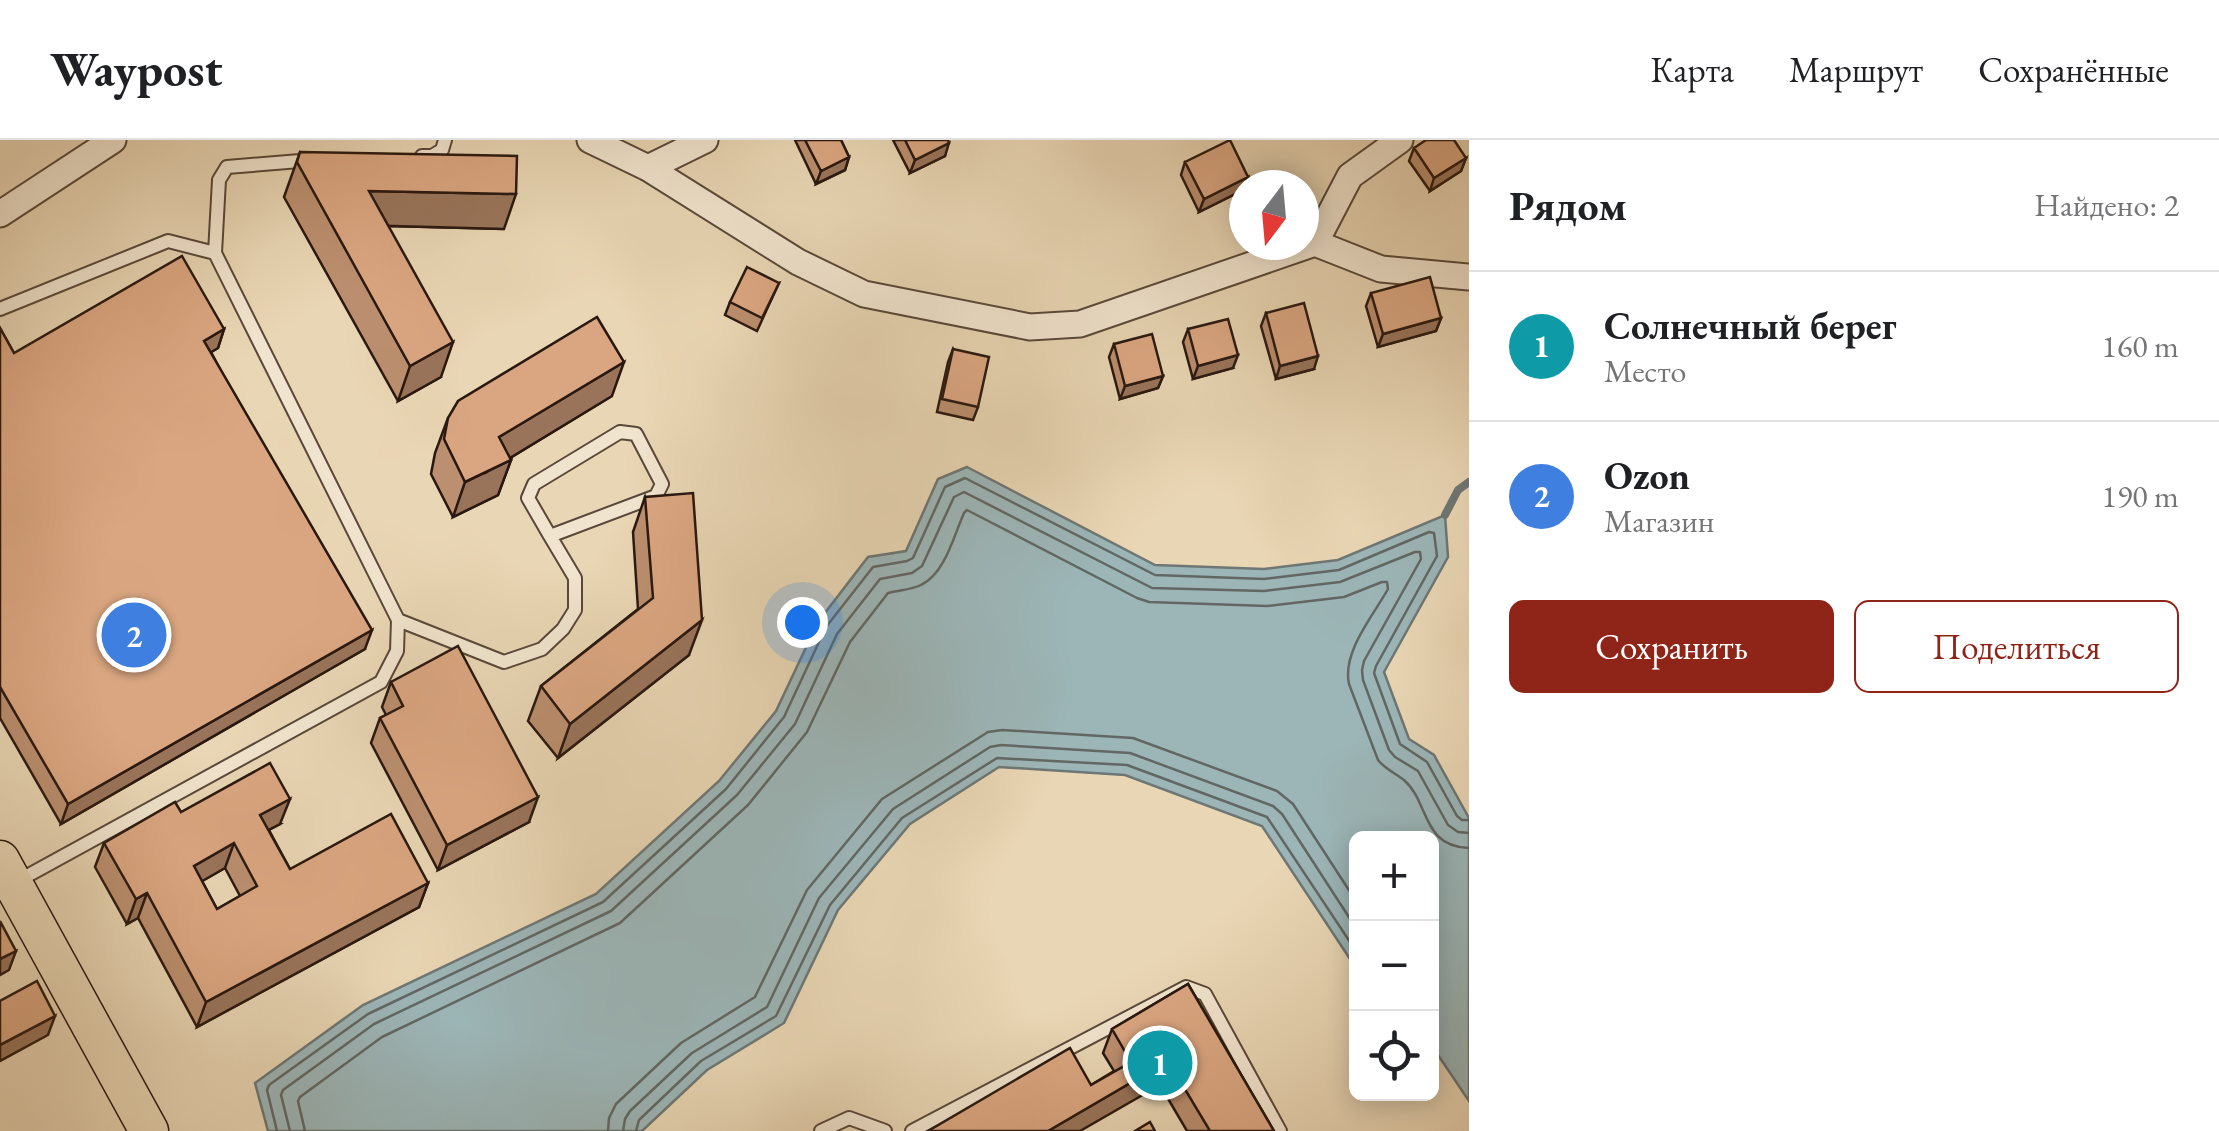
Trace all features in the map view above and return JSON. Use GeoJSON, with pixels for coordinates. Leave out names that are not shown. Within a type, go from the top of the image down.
{"type":"FeatureCollection","features":[{"type":"Feature","properties":{"kind":"main road"},"geometry":{"type":"LineString","coordinates":[[6,872],[149,1131]]}},
{"type":"Feature","properties":{"kind":"street"},"geometry":{"type":"LineString","coordinates":[[0,214],[113,140]]}},
{"type":"Feature","properties":{"kind":"street"},"geometry":{"type":"LineString","coordinates":[[590,140],[648,168],[798,262],[864,294],[1030,327],[1080,324],[1269,260]]}},
{"type":"Feature","properties":{"kind":"street"},"geometry":{"type":"LineString","coordinates":[[648,168],[705,140]]}},
{"type":"Feature","properties":{"kind":"street"},"geometry":{"type":"LineString","coordinates":[[1319,238],[1350,176],[1400,140]]}},
{"type":"Feature","properties":{"kind":"street"},"geometry":{"type":"LineString","coordinates":[[1319,245],[1381,268],[1469,276]]}},
{"type":"Feature","properties":{"kind":"lane"},"geometry":{"type":"LineString","coordinates":[[413,156],[432,156],[442,150],[446,140]]}},
{"type":"Feature","properties":{"kind":"lane"},"geometry":{"type":"LineString","coordinates":[[6,872],[380,682],[396,651],[398,620],[216,253],[219,180],[227,167],[325,160]]}},
{"type":"Feature","properties":{"kind":"lane"},"geometry":{"type":"LineString","coordinates":[[0,309],[168,241],[216,253]]}},
{"type":"Feature","properties":{"kind":"lane"},"geometry":{"type":"LineString","coordinates":[[398,620],[504,662],[542,649],[575,610],[574,578],[528,498],[534,484],[620,432],[636,434],[662,484],[656,496],[550,536]]}},
{"type":"Feature","properties":{"kind":"lane"},"geometry":{"type":"LineString","coordinates":[[912,1131],[1186,987],[1204,994],[1280,1131]]}},
{"type":"Feature","properties":{"kind":"lane"},"geometry":{"type":"LineString","coordinates":[[820,1131],[848,1118],[885,1131]]}},
{"type":"Feature","properties":{"kind":"water"},"geometry":{"type":"Polygon","coordinates":[[[967,467],[1155,565],[1264,569],[1338,560],[1445,515],[1448,557],[1384,672],[1409,739],[1434,755],[1469,818],[1469,1101],[1439,1056],[1439,831],[1349,831],[1349,957],[1262,826],[1125,775],[999,767],[910,824],[838,910],[784,1023],[707,1070],[642,1131],[268,1131],[255,1083],[363,1005],[596,894],[719,781],[776,711],[818,622],[868,557],[906,551],[938,479],[967,467]]]}},
{"type":"Feature","properties":{"kind":"building"},"geometry":{"type":"Polygon","coordinates":[[[805,140],[841,140],[849,157],[821,171],[805,140]]]}},
{"type":"Feature","properties":{"kind":"building"},"geometry":{"type":"Polygon","coordinates":[[[905,140],[948,140],[949,143],[915,160],[905,140]]]}},
{"type":"Feature","properties":{"kind":"building"},"geometry":{"type":"Polygon","coordinates":[[[1230,140],[1245,170],[1229,170],[1229,186],[1204,199],[1185,162],[1230,140]]]}},
{"type":"Feature","properties":{"kind":"building"},"geometry":{"type":"Polygon","coordinates":[[[1426,140],[1454,140],[1466,158],[1434,178],[1414,148],[1426,140]]]}},
{"type":"Feature","properties":{"kind":"building"},"geometry":{"type":"Polygon","coordinates":[[[300,152],[517,156],[516,194],[369,191],[453,342],[410,366],[297,162],[300,152]]]}},
{"type":"Feature","properties":{"kind":"building"},"geometry":{"type":"Polygon","coordinates":[[[182,256],[224,329],[204,341],[372,630],[68,804],[0,687],[0,328],[14,353],[182,256]]]}},
{"type":"Feature","properties":{"kind":"building"},"geometry":{"type":"Polygon","coordinates":[[[747,267],[779,283],[762,318],[730,302],[747,267]]]}},
{"type":"Feature","properties":{"kind":"building"},"geometry":{"type":"Polygon","coordinates":[[[1430,277],[1441,318],[1383,334],[1371,293],[1430,277]]]}},
{"type":"Feature","properties":{"kind":"building"},"geometry":{"type":"Polygon","coordinates":[[[1304,303],[1318,356],[1280,366],[1266,313],[1304,303]]]}},
{"type":"Feature","properties":{"kind":"building"},"geometry":{"type":"Polygon","coordinates":[[[597,317],[624,362],[499,437],[511,460],[465,482],[444,439],[448,418],[458,401],[597,317]]]}},
{"type":"Feature","properties":{"kind":"building"},"geometry":{"type":"Polygon","coordinates":[[[1228,319],[1238,355],[1198,366],[1188,329],[1228,319]]]}},
{"type":"Feature","properties":{"kind":"building"},"geometry":{"type":"Polygon","coordinates":[[[1152,334],[1163,376],[1125,386],[1114,344],[1152,334]]]}},
{"type":"Feature","properties":{"kind":"building"},"geometry":{"type":"Polygon","coordinates":[[[953,349],[989,357],[978,407],[942,399],[953,349]]]}},
{"type":"Feature","properties":{"kind":"building"},"geometry":{"type":"Polygon","coordinates":[[[693,493],[702,620],[570,724],[541,686],[653,598],[645,497],[693,493]]]}},
{"type":"Feature","properties":{"kind":"building"},"geometry":{"type":"Polygon","coordinates":[[[458,646],[538,797],[447,845],[380,718],[403,706],[391,682],[458,646]]]}},
{"type":"Feature","properties":{"kind":"building"},"geometry":{"type":"Polygon","coordinates":[[[270,763],[290,799],[260,815],[290,869],[391,814],[428,883],[206,1002],[147,893],[136,899],[104,843],[175,802],[181,812],[270,763]],[[234,843],[194,866],[217,909],[257,886],[234,843]]]}},
{"type":"Feature","properties":{"kind":"building"},"geometry":{"type":"Polygon","coordinates":[[[0,921],[16,951],[0,959],[0,921]]]}},
{"type":"Feature","properties":{"kind":"building"},"geometry":{"type":"Polygon","coordinates":[[[37,981],[55,1016],[0,1045],[0,1001],[37,981]]]}},
{"type":"Feature","properties":{"kind":"building"},"geometry":{"type":"Polygon","coordinates":[[[1188,984],[1274,1131],[1210,1131],[1168,1061],[1048,1131],[928,1131],[1070,1048],[1091,1085],[1131,1062],[1112,1029],[1188,984]]]}},
{"type":"Feature","properties":{"kind":"building"},"geometry":{"type":"Polygon","coordinates":[[[1150,1122],[1155,1131],[1135,1131],[1150,1122]]]}},
{"type":"Feature","properties":{"kind":"waterway"},"geometry":{"type":"LineString","coordinates":[[1445,515],[1458,490],[1469,482]]}},
{"type":"Feature","properties":{"kind":"place","name":"Ozon"},"geometry":{"type":"Point","coordinates":[134,635]}},
{"type":"Feature","properties":{"kind":"place","name":"Солнечный берег"},"geometry":{"type":"Point","coordinates":[1160,1063]}}]}
